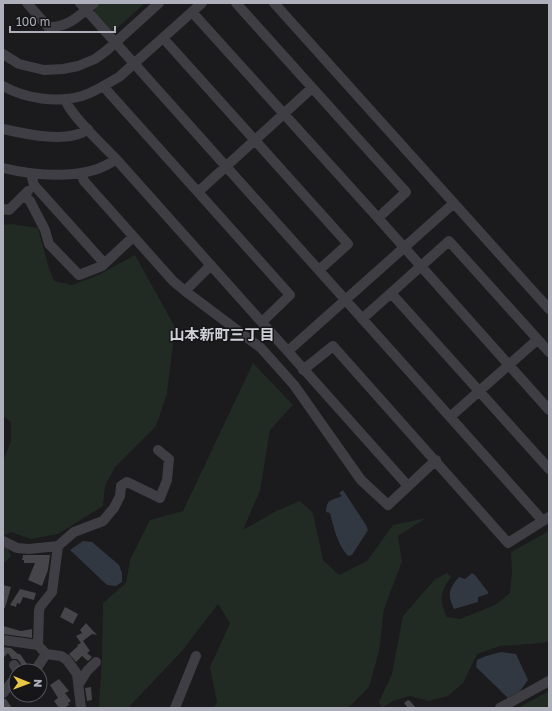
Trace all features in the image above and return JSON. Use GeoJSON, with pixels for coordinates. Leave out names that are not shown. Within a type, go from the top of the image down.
{"type":"FeatureCollection","features":[{"type":"Feature","properties":{"kind":"street"},"geometry":{"type":"LineString","coordinates":[[27,3],[48,27],[56,28],[75,20],[87,5],[115,42],[450,417],[546,519],[508,543],[436,460],[333,346],[304,370]]}},
{"type":"Feature","properties":{"kind":"street"},"geometry":{"type":"LineString","coordinates":[[3,54],[20,64],[44,70],[63,69],[78,66],[94,59],[159,3]]}},
{"type":"Feature","properties":{"kind":"street"},"geometry":{"type":"LineString","coordinates":[[3,86],[27,95],[47,99],[65,99],[83,96],[119,77],[202,3]]}},
{"type":"Feature","properties":{"kind":"street"},"geometry":{"type":"LineString","coordinates":[[236,3],[406,192],[378,218]]}},
{"type":"Feature","properties":{"kind":"street"},"geometry":{"type":"LineString","coordinates":[[274,3],[549,309]]}},
{"type":"Feature","properties":{"kind":"street"},"geometry":{"type":"LineString","coordinates":[[192,12],[549,410]]}},
{"type":"Feature","properties":{"kind":"street"},"geometry":{"type":"LineString","coordinates":[[163,38],[348,244],[319,270]]}},
{"type":"Feature","properties":{"kind":"street"},"geometry":{"type":"LineString","coordinates":[[103,86],[290,295],[262,322]]}},
{"type":"Feature","properties":{"kind":"street"},"geometry":{"type":"LineString","coordinates":[[198,192],[312,88]]}},
{"type":"Feature","properties":{"kind":"street"},"geometry":{"type":"LineString","coordinates":[[65,99],[67,105],[88,129],[408,486]]}},
{"type":"Feature","properties":{"kind":"street"},"geometry":{"type":"LineString","coordinates":[[3,129],[23,134],[53,137],[81,134],[88,129]]}},
{"type":"Feature","properties":{"kind":"street"},"geometry":{"type":"LineString","coordinates":[[3,168],[31,174],[81,173],[108,165],[116,159]]}},
{"type":"Feature","properties":{"kind":"street"},"geometry":{"type":"LineString","coordinates":[[81,173],[84,181],[173,281],[261,348],[294,385],[361,480],[388,505],[436,460]]}},
{"type":"Feature","properties":{"kind":"street"},"geometry":{"type":"LineString","coordinates":[[31,174],[34,185],[104,263]]}},
{"type":"Feature","properties":{"kind":"street"},"geometry":{"type":"LineString","coordinates":[[3,209],[9,210],[34,185]]}},
{"type":"Feature","properties":{"kind":"street"},"geometry":{"type":"LineString","coordinates":[[24,195],[30,201],[45,230],[49,244],[78,275],[102,266],[133,237]]}},
{"type":"Feature","properties":{"kind":"street"},"geometry":{"type":"LineString","coordinates":[[288,351],[454,203]]}},
{"type":"Feature","properties":{"kind":"street"},"geometry":{"type":"LineString","coordinates":[[362,318],[449,241],[549,352]]}},
{"type":"Feature","properties":{"kind":"street"},"geometry":{"type":"LineString","coordinates":[[185,291],[211,265]]}},
{"type":"Feature","properties":{"kind":"street"},"geometry":{"type":"LineString","coordinates":[[391,293],[549,469]]}},
{"type":"Feature","properties":{"kind":"street"},"geometry":{"type":"LineString","coordinates":[[450,417],[538,340]]}},
{"type":"Feature","properties":{"kind":"street"},"geometry":{"type":"LineString","coordinates":[[3,541],[17,548],[58,546],[74,532],[103,521],[114,508],[120,496],[121,486],[127,482],[160,498],[167,480],[169,459],[158,450]]}},
{"type":"Feature","properties":{"kind":"street"},"geometry":{"type":"LineString","coordinates":[[38,645],[39,611],[40,607],[52,592],[58,546]]}},
{"type":"Feature","properties":{"kind":"street"},"geometry":{"type":"LineString","coordinates":[[3,640],[38,645],[46,654],[61,656],[67,660],[77,674],[81,708]]}},
{"type":"Feature","properties":{"kind":"street"},"geometry":{"type":"LineString","coordinates":[[41,663],[46,654]]}},
{"type":"Feature","properties":{"kind":"street"},"geometry":{"type":"LineString","coordinates":[[175,708],[196,656]]}},
{"type":"Feature","properties":{"kind":"street"},"geometry":{"type":"LineString","coordinates":[[79,684],[87,671],[96,662]]}},
{"type":"Feature","properties":{"kind":"street"},"geometry":{"type":"LineString","coordinates":[[500,708],[549,681]]}},
{"type":"Feature","properties":{"kind":"shaded area"},"geometry":{"type":"Polygon","coordinates":[[[100,3],[145,3],[115,30],[109,31],[94,13],[95,7],[100,3]]]}},
{"type":"Feature","properties":{"kind":"shaded area"},"geometry":{"type":"Polygon","coordinates":[[[11,224],[38,228],[54,281],[72,285],[98,275],[135,255],[175,327],[167,394],[156,426],[115,467],[105,486],[103,506],[58,534],[31,539],[11,532],[3,536],[3,461],[11,441],[11,422],[3,416],[3,225],[11,224]]]}},
{"type":"Feature","properties":{"kind":"shaded area"},"geometry":{"type":"Polygon","coordinates":[[[253,363],[293,405],[270,430],[260,491],[243,530],[276,511],[300,501],[313,513],[323,560],[339,575],[367,561],[393,525],[426,518],[398,536],[402,562],[384,609],[379,651],[369,687],[348,708],[214,708],[217,702],[210,667],[230,623],[218,604],[182,651],[129,707],[99,708],[103,603],[126,583],[130,560],[150,520],[183,511],[253,363]]]}},
{"type":"Feature","properties":{"kind":"shaded area"},"geometry":{"type":"Polygon","coordinates":[[[343,490],[368,530],[352,555],[348,556],[339,541],[330,513],[326,512],[327,504],[330,501],[342,496],[339,493],[343,490]]]}},
{"type":"Feature","properties":{"kind":"shaded area"},"geometry":{"type":"Polygon","coordinates":[[[549,531],[549,641],[543,643],[500,646],[477,654],[463,683],[448,696],[429,701],[410,696],[393,701],[382,708],[379,702],[392,674],[403,616],[435,579],[447,573],[451,577],[442,596],[443,606],[447,617],[460,619],[495,605],[510,593],[512,572],[511,552],[549,531]]]}},
{"type":"Feature","properties":{"kind":"shaded area"},"geometry":{"type":"Polygon","coordinates":[[[3,538],[11,556],[3,564],[3,538]]]}},
{"type":"Feature","properties":{"kind":"shaded area"},"geometry":{"type":"Polygon","coordinates":[[[83,541],[92,542],[119,565],[122,573],[122,582],[116,586],[107,585],[70,550],[83,541]]]}},
{"type":"Feature","properties":{"kind":"shaded area"},"geometry":{"type":"Polygon","coordinates":[[[472,573],[488,592],[488,594],[478,597],[478,602],[454,609],[450,600],[451,588],[459,577],[465,579],[472,573]]]}},
{"type":"Feature","properties":{"kind":"shaded area"},"geometry":{"type":"Polygon","coordinates":[[[501,652],[516,654],[528,680],[520,691],[508,698],[476,667],[477,660],[501,652]]]}},
{"type":"Feature","properties":{"kind":"shaded area"},"geometry":{"type":"Polygon","coordinates":[[[549,691],[549,708],[518,708],[549,691]]]}},
{"type":"Feature","properties":{"kind":"building"},"geometry":{"type":"Polygon","coordinates":[[[23,555],[50,555],[48,570],[42,586],[28,580],[35,563],[24,563],[24,560],[22,560],[23,555]]]}},
{"type":"Feature","properties":{"kind":"building"},"geometry":{"type":"Polygon","coordinates":[[[3,585],[11,587],[5,608],[3,608],[3,585]]]}},
{"type":"Feature","properties":{"kind":"building"},"geometry":{"type":"Polygon","coordinates":[[[20,589],[36,593],[34,600],[23,597],[20,604],[17,603],[16,607],[10,605],[20,589]]]}},
{"type":"Feature","properties":{"kind":"building"},"geometry":{"type":"Polygon","coordinates":[[[65,607],[78,614],[73,624],[60,617],[65,607]]]}},
{"type":"Feature","properties":{"kind":"building"},"geometry":{"type":"Polygon","coordinates":[[[86,623],[97,635],[92,634],[83,641],[90,651],[87,653],[92,657],[88,661],[82,656],[76,662],[69,654],[78,646],[77,645],[81,643],[76,636],[82,633],[80,630],[86,623]]]}},
{"type":"Feature","properties":{"kind":"building"},"geometry":{"type":"Polygon","coordinates":[[[3,626],[21,631],[32,629],[32,638],[3,634],[3,626]]]}},
{"type":"Feature","properties":{"kind":"building"},"geometry":{"type":"Polygon","coordinates":[[[3,647],[11,648],[20,654],[26,663],[20,663],[17,659],[12,659],[8,653],[3,658],[3,647]]]}},
{"type":"Feature","properties":{"kind":"building"},"geometry":{"type":"Polygon","coordinates":[[[59,679],[69,691],[65,693],[71,701],[68,703],[69,705],[64,708],[59,708],[54,701],[58,698],[50,685],[59,679]]]}},
{"type":"Feature","properties":{"kind":"building"},"geometry":{"type":"Polygon","coordinates":[[[91,687],[92,700],[87,701],[85,688],[91,687]]]}},
{"type":"Feature","properties":{"kind":"building"},"geometry":{"type":"Polygon","coordinates":[[[3,699],[6,699],[12,708],[3,708],[3,699]]]}},
{"type":"Feature","properties":{"kind":"building"},"geometry":{"type":"Polygon","coordinates":[[[408,700],[416,708],[408,708],[404,703],[408,700]]]}},
{"type":"Feature","properties":{"kind":"district","name":"山本新町三丁目"},"geometry":{"type":"Point","coordinates":[222,334]}}]}
